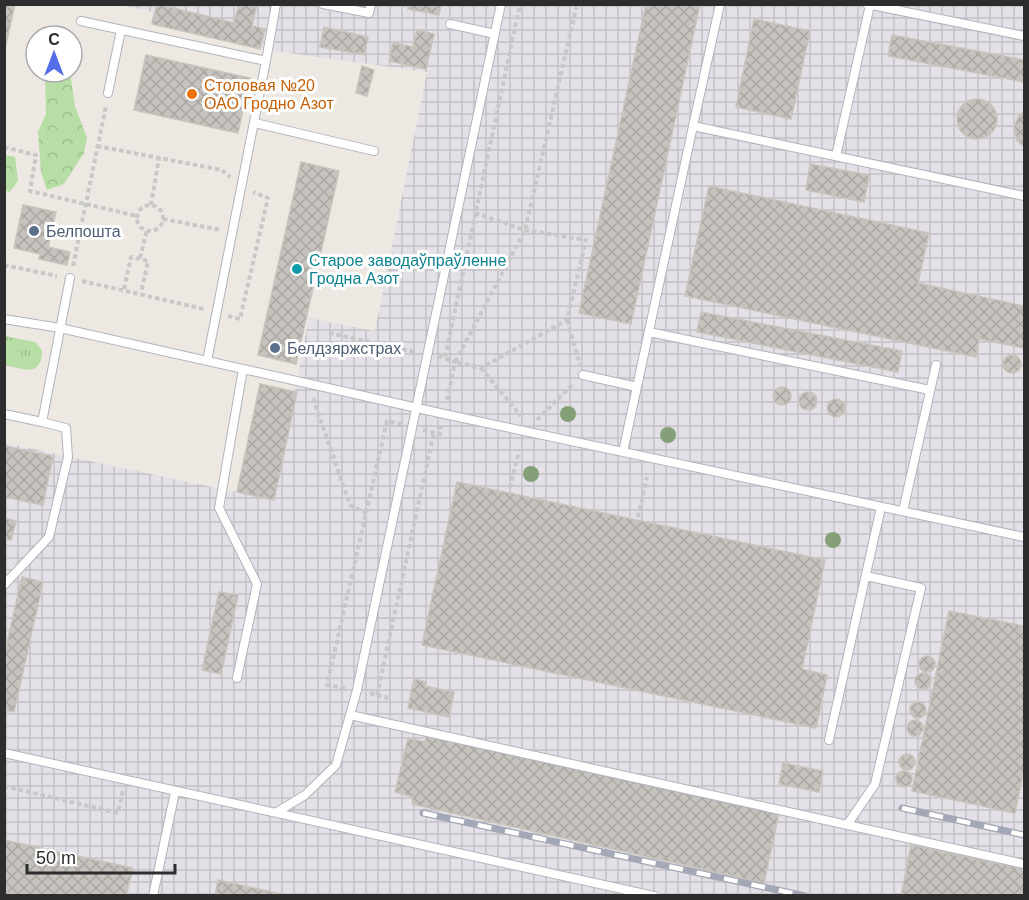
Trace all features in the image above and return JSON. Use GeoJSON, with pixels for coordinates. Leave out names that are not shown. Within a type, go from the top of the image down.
{"type":"FeatureCollection","features":[{"type":"Feature","properties":{"kind":"lane"},"geometry":{"type":"LineString","coordinates":[[207,361],[255,123],[276,4]]}},
{"type":"Feature","properties":{"kind":"lane"},"geometry":{"type":"LineString","coordinates":[[323,4],[369,13],[371,4]]}},
{"type":"Feature","properties":{"kind":"lane"},"geometry":{"type":"LineString","coordinates":[[277,812],[305,795],[336,765],[357,690],[414,428],[501,4]]}},
{"type":"Feature","properties":{"kind":"lane"},"geometry":{"type":"LineString","coordinates":[[623,452],[720,4]]}},
{"type":"Feature","properties":{"kind":"lane"},"geometry":{"type":"LineString","coordinates":[[836,156],[869,5],[1024,36]]}},
{"type":"Feature","properties":{"kind":"lane"},"geometry":{"type":"LineString","coordinates":[[81,21],[266,61]]}},
{"type":"Feature","properties":{"kind":"lane"},"geometry":{"type":"LineString","coordinates":[[450,24],[495,34]]}},
{"type":"Feature","properties":{"kind":"lane"},"geometry":{"type":"LineString","coordinates":[[108,93],[121,30]]}},
{"type":"Feature","properties":{"kind":"lane"},"geometry":{"type":"LineString","coordinates":[[255,123],[374,151]]}},
{"type":"Feature","properties":{"kind":"lane"},"geometry":{"type":"LineString","coordinates":[[693,126],[1024,196]]}},
{"type":"Feature","properties":{"kind":"lane"},"geometry":{"type":"LineString","coordinates":[[42,422],[70,278]]}},
{"type":"Feature","properties":{"kind":"lane"},"geometry":{"type":"LineString","coordinates":[[4,319],[60,328],[444,414],[1024,537]]}},
{"type":"Feature","properties":{"kind":"lane"},"geometry":{"type":"LineString","coordinates":[[649,332],[930,390]]}},
{"type":"Feature","properties":{"kind":"lane"},"geometry":{"type":"LineString","coordinates":[[903,511],[936,364]]}},
{"type":"Feature","properties":{"kind":"lane"},"geometry":{"type":"LineString","coordinates":[[237,678],[257,584],[219,508],[243,369]]}},
{"type":"Feature","properties":{"kind":"lane"},"geometry":{"type":"LineString","coordinates":[[583,375],[637,387]]}},
{"type":"Feature","properties":{"kind":"lane"},"geometry":{"type":"LineString","coordinates":[[4,414],[66,428],[68,457],[49,537],[4,585]]}},
{"type":"Feature","properties":{"kind":"lane"},"geometry":{"type":"LineString","coordinates":[[829,740],[881,507]]}},
{"type":"Feature","properties":{"kind":"lane"},"geometry":{"type":"LineString","coordinates":[[847,825],[875,784],[921,588],[866,576]]}},
{"type":"Feature","properties":{"kind":"lane"},"geometry":{"type":"LineString","coordinates":[[350,715],[1024,864]]}},
{"type":"Feature","properties":{"kind":"lane"},"geometry":{"type":"LineString","coordinates":[[4,753],[654,896]]}},
{"type":"Feature","properties":{"kind":"lane"},"geometry":{"type":"LineString","coordinates":[[153,896],[175,792]]}},
{"type":"Feature","properties":{"kind":"path"},"geometry":{"type":"LineString","coordinates":[[445,357],[520,4]]}},
{"type":"Feature","properties":{"kind":"path"},"geometry":{"type":"LineString","coordinates":[[388,698],[327,685],[387,421],[440,434],[455,362],[525,230],[577,4]]}},
{"type":"Feature","properties":{"kind":"path"},"geometry":{"type":"LineString","coordinates":[[70,278],[108,93]]}},
{"type":"Feature","properties":{"kind":"path"},"geometry":{"type":"LineString","coordinates":[[4,265],[124,289],[240,318],[268,198],[242,188],[222,170],[97,146]]}},
{"type":"Feature","properties":{"kind":"path"},"geometry":{"type":"LineString","coordinates":[[4,147],[36,155],[30,191],[137,216]]}},
{"type":"Feature","properties":{"kind":"path"},"geometry":{"type":"LineString","coordinates":[[151,205],[159,158]]}},
{"type":"Feature","properties":{"kind":"path"},"geometry":{"type":"LineString","coordinates":[[151,205],[159,208],[163,219],[159,227],[147,230],[140,226],[137,216],[141,209],[151,205]]}},
{"type":"Feature","properties":{"kind":"path"},"geometry":{"type":"LineString","coordinates":[[475,213],[525,230],[586,240],[567,320],[583,375],[534,423],[546,425]]}},
{"type":"Feature","properties":{"kind":"path"},"geometry":{"type":"LineString","coordinates":[[163,219],[233,232]]}},
{"type":"Feature","properties":{"kind":"path"},"geometry":{"type":"LineString","coordinates":[[140,258],[147,230]]}},
{"type":"Feature","properties":{"kind":"path"},"geometry":{"type":"LineString","coordinates":[[124,289],[131,257],[140,258],[148,261],[141,293]]}},
{"type":"Feature","properties":{"kind":"path"},"geometry":{"type":"LineString","coordinates":[[481,368],[567,320]]}},
{"type":"Feature","properties":{"kind":"path"},"geometry":{"type":"LineString","coordinates":[[329,333],[445,357],[455,362],[481,368],[525,421]]}},
{"type":"Feature","properties":{"kind":"path"},"geometry":{"type":"LineString","coordinates":[[308,383],[350,505],[366,513]]}},
{"type":"Feature","properties":{"kind":"path"},"geometry":{"type":"LineString","coordinates":[[377,695],[434,432]]}},
{"type":"Feature","properties":{"kind":"path"},"geometry":{"type":"LineString","coordinates":[[510,488],[519,451]]}},
{"type":"Feature","properties":{"kind":"path"},"geometry":{"type":"LineString","coordinates":[[638,517],[647,477]]}},
{"type":"Feature","properties":{"kind":"path"},"geometry":{"type":"LineString","coordinates":[[4,786],[118,813],[125,781]]}},
{"type":"Feature","properties":{"kind":"shaded area"},"geometry":{"type":"Polygon","coordinates":[[[121,5],[1024,5],[1024,895],[5,896],[5,443],[274,500],[309,318],[375,331],[427,72],[260,49],[152,24],[152,12],[121,5]]]}},
{"type":"Feature","properties":{"kind":"green space"},"geometry":{"type":"Polygon","coordinates":[[[45,84],[72,84],[75,106],[87,138],[84,153],[64,184],[47,190],[41,172],[38,132],[46,114],[45,84]]]}},
{"type":"Feature","properties":{"kind":"green space"},"geometry":{"type":"Polygon","coordinates":[[[5,155],[15,157],[18,181],[9,193],[5,189],[5,155]]]}},
{"type":"Feature","properties":{"kind":"green space"},"geometry":{"type":"Polygon","coordinates":[[[5,336],[35,342],[42,350],[39,365],[30,370],[5,365],[5,336]]]}},
{"type":"Feature","properties":{"kind":"building"},"geometry":{"type":"Polygon","coordinates":[[[4,4],[15,4],[4,53],[4,4]]]}},
{"type":"Feature","properties":{"kind":"building"},"geometry":{"type":"Polygon","coordinates":[[[157,4],[234,23],[239,4],[257,4],[252,26],[265,29],[260,49],[152,24],[157,4]]]}},
{"type":"Feature","properties":{"kind":"building"},"geometry":{"type":"Polygon","coordinates":[[[409,4],[441,4],[439,15],[408,9],[409,4]]]}},
{"type":"Feature","properties":{"kind":"building"},"geometry":{"type":"Polygon","coordinates":[[[646,4],[700,4],[631,324],[579,313],[646,4]]]}},
{"type":"Feature","properties":{"kind":"building"},"geometry":{"type":"Polygon","coordinates":[[[754,19],[810,31],[791,119],[736,107],[754,19]]]}},
{"type":"Feature","properties":{"kind":"building"},"geometry":{"type":"Polygon","coordinates":[[[324,27],[368,37],[364,55],[320,47],[324,27]]]}},
{"type":"Feature","properties":{"kind":"building"},"geometry":{"type":"Polygon","coordinates":[[[417,30],[434,34],[426,69],[389,61],[393,43],[413,47],[417,30]]]}},
{"type":"Feature","properties":{"kind":"building"},"geometry":{"type":"Polygon","coordinates":[[[892,35],[1024,60],[1024,82],[888,56],[892,35]]]}},
{"type":"Feature","properties":{"kind":"building","name":"Столовая №20 ОАО Гродно Азот"},"geometry":{"type":"Polygon","coordinates":[[[146,55],[250,78],[238,133],[134,110],[146,55]]]}},
{"type":"Feature","properties":{"kind":"building"},"geometry":{"type":"Polygon","coordinates":[[[362,66],[374,70],[367,96],[356,93],[362,66]]]}},
{"type":"Feature","properties":{"kind":"building"},"geometry":{"type":"Polygon","coordinates":[[[977,99],[985,100],[991,105],[996,111],[996,127],[991,133],[985,138],[977,139],[969,138],[963,133],[958,127],[957,119],[958,111],[963,105],[969,100],[977,99]]]}},
{"type":"Feature","properties":{"kind":"building"},"geometry":{"type":"Polygon","coordinates":[[[1024,111],[1024,147],[1017,140],[1014,127],[1019,115],[1024,111]]]}},
{"type":"Feature","properties":{"kind":"building","name":"Старое заводаўпраўленне Гродна Азот"},"geometry":{"type":"Polygon","coordinates":[[[301,162],[339,171],[296,364],[258,355],[301,162]]]}},
{"type":"Feature","properties":{"kind":"building"},"geometry":{"type":"Polygon","coordinates":[[[810,164],[869,175],[864,202],[806,190],[810,164]]]}},
{"type":"Feature","properties":{"kind":"building"},"geometry":{"type":"Polygon","coordinates":[[[709,186],[929,233],[918,283],[1024,306],[1024,348],[979,339],[976,357],[685,296],[709,186]]]}},
{"type":"Feature","properties":{"kind":"building"},"geometry":{"type":"Polygon","coordinates":[[[23,205],[56,212],[48,247],[70,252],[67,265],[39,259],[40,254],[14,248],[23,205]]]}},
{"type":"Feature","properties":{"kind":"building"},"geometry":{"type":"Polygon","coordinates":[[[701,312],[902,351],[898,372],[697,332],[701,312]]]}},
{"type":"Feature","properties":{"kind":"building"},"geometry":{"type":"Polygon","coordinates":[[[1008,355],[1016,355],[1021,360],[1019,371],[1008,373],[1003,368],[1003,360],[1008,355]]]}},
{"type":"Feature","properties":{"kind":"building"},"geometry":{"type":"Polygon","coordinates":[[[260,384],[297,392],[274,500],[237,492],[260,384]]]}},
{"type":"Feature","properties":{"kind":"building"},"geometry":{"type":"Polygon","coordinates":[[[778,387],[786,387],[791,392],[789,403],[778,405],[773,400],[773,392],[778,387]]]}},
{"type":"Feature","properties":{"kind":"building"},"geometry":{"type":"Polygon","coordinates":[[[804,392],[812,392],[817,397],[815,408],[804,410],[799,405],[799,397],[804,392]]]}},
{"type":"Feature","properties":{"kind":"building"},"geometry":{"type":"Polygon","coordinates":[[[832,399],[840,399],[845,404],[843,415],[832,417],[827,412],[827,404],[832,399]]]}},
{"type":"Feature","properties":{"kind":"building"},"geometry":{"type":"Polygon","coordinates":[[[4,446],[53,456],[43,505],[4,497],[4,446]]]}},
{"type":"Feature","properties":{"kind":"building"},"geometry":{"type":"Polygon","coordinates":[[[457,482],[825,560],[802,669],[827,675],[816,728],[422,645],[457,482]]]}},
{"type":"Feature","properties":{"kind":"building"},"geometry":{"type":"Polygon","coordinates":[[[4,518],[16,521],[11,540],[4,539],[4,518]]]}},
{"type":"Feature","properties":{"kind":"building"},"geometry":{"type":"Polygon","coordinates":[[[22,577],[43,582],[14,712],[4,710],[4,656],[22,577]]]}},
{"type":"Feature","properties":{"kind":"building"},"geometry":{"type":"Polygon","coordinates":[[[219,592],[238,595],[221,674],[202,670],[219,592]]]}},
{"type":"Feature","properties":{"kind":"building"},"geometry":{"type":"Polygon","coordinates":[[[949,611],[1024,626],[1024,768],[1015,813],[912,791],[949,611]]]}},
{"type":"Feature","properties":{"kind":"building"},"geometry":{"type":"Polygon","coordinates":[[[924,656],[930,656],[935,664],[933,670],[924,672],[919,667],[919,661],[924,656]]]}},
{"type":"Feature","properties":{"kind":"building"},"geometry":{"type":"Polygon","coordinates":[[[920,673],[926,673],[931,681],[929,687],[920,689],[915,684],[915,678],[920,673]]]}},
{"type":"Feature","properties":{"kind":"building"},"geometry":{"type":"Polygon","coordinates":[[[414,679],[426,682],[425,686],[454,692],[449,717],[408,708],[414,679]]]}},
{"type":"Feature","properties":{"kind":"building"},"geometry":{"type":"Polygon","coordinates":[[[915,702],[921,702],[926,710],[924,716],[915,718],[910,713],[910,707],[915,702]]]}},
{"type":"Feature","properties":{"kind":"building"},"geometry":{"type":"Polygon","coordinates":[[[912,720],[918,720],[923,728],[921,734],[912,736],[907,731],[907,725],[912,720]]]}},
{"type":"Feature","properties":{"kind":"building"},"geometry":{"type":"Polygon","coordinates":[[[427,734],[779,813],[764,883],[412,804],[413,797],[395,792],[408,738],[425,742],[427,734]]]}},
{"type":"Feature","properties":{"kind":"building"},"geometry":{"type":"Polygon","coordinates":[[[904,754],[910,754],[915,762],[913,768],[904,770],[899,765],[899,759],[904,754]]]}},
{"type":"Feature","properties":{"kind":"building"},"geometry":{"type":"Polygon","coordinates":[[[783,763],[823,771],[819,792],[779,784],[783,763]]]}},
{"type":"Feature","properties":{"kind":"building"},"geometry":{"type":"Polygon","coordinates":[[[901,771],[907,771],[912,779],[910,785],[901,787],[896,782],[896,776],[901,771]]]}},
{"type":"Feature","properties":{"kind":"building"},"geometry":{"type":"Polygon","coordinates":[[[4,840],[133,868],[126,896],[4,896],[4,840]]]}},
{"type":"Feature","properties":{"kind":"building"},"geometry":{"type":"Polygon","coordinates":[[[911,845],[1024,869],[1024,896],[901,896],[911,845]]]}},
{"type":"Feature","properties":{"kind":"building"},"geometry":{"type":"Polygon","coordinates":[[[218,880],[289,896],[215,896],[218,880]]]}},
{"type":"Feature","properties":{"kind":"railway"},"geometry":{"type":"LineString","coordinates":[[902,808],[1024,835]]}},
{"type":"Feature","properties":{"kind":"railway"},"geometry":{"type":"LineString","coordinates":[[423,813],[805,896]]}},
{"type":"Feature","properties":{"kind":"place","name":"Столовая №20 ОАО Гродно Азот"},"geometry":{"type":"Point","coordinates":[192,94]}},
{"type":"Feature","properties":{"kind":"place","name":"Белпошта"},"geometry":{"type":"Point","coordinates":[34,231]}},
{"type":"Feature","properties":{"kind":"place","name":"Старое заводаўпраўленне Гродна Азот"},"geometry":{"type":"Point","coordinates":[297,269]}},
{"type":"Feature","properties":{"kind":"place","name":"Белдзяржстрах"},"geometry":{"type":"Point","coordinates":[275,348]}}]}
